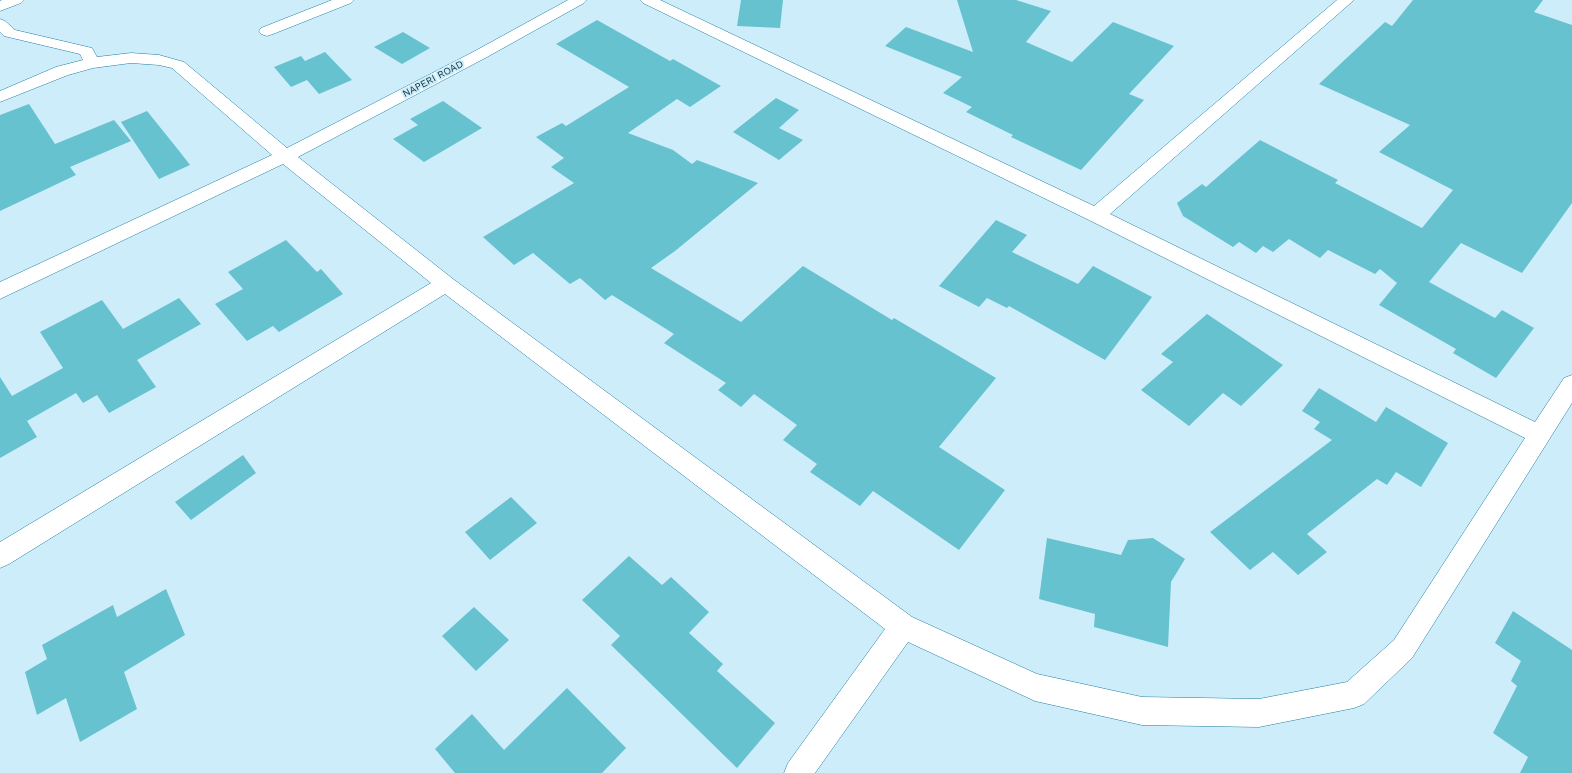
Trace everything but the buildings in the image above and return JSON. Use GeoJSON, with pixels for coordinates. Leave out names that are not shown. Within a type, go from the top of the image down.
{"type":"FeatureCollection","features":[{"type":"Feature","properties":{"kind":"street"},"geometry":{"type":"LineString","coordinates":[[0,6],[16,0]]}},
{"type":"Feature","properties":{"kind":"street"},"geometry":{"type":"LineString","coordinates":[[267,31],[346,0]]}},
{"type":"Feature","properties":{"kind":"street","name":"NAPERI ROAD"},"geometry":{"type":"LineString","coordinates":[[0,291],[285,156],[481,54],[580,0]]}},
{"type":"Feature","properties":{"kind":"street"},"geometry":{"type":"LineString","coordinates":[[648,0],[1096,215],[1540,435]]}},
{"type":"Feature","properties":{"kind":"street"},"geometry":{"type":"LineString","coordinates":[[1096,215],[1346,0]]}},
{"type":"Feature","properties":{"kind":"street"},"geometry":{"type":"LineString","coordinates":[[0,24],[10,33],[86,51],[92,63]]}},
{"type":"Feature","properties":{"kind":"street"},"geometry":{"type":"LineString","coordinates":[[0,97],[62,71],[92,63],[131,58],[159,60],[178,65],[285,156],[446,284],[903,626],[1035,686],[1142,711],[1259,713],[1354,694],[1403,649],[1572,384]]}},
{"type":"Feature","properties":{"kind":"street"},"geometry":{"type":"LineString","coordinates":[[0,556],[446,284]]}},
{"type":"Feature","properties":{"kind":"street"},"geometry":{"type":"LineString","coordinates":[[798,773],[903,626]]}}]}
